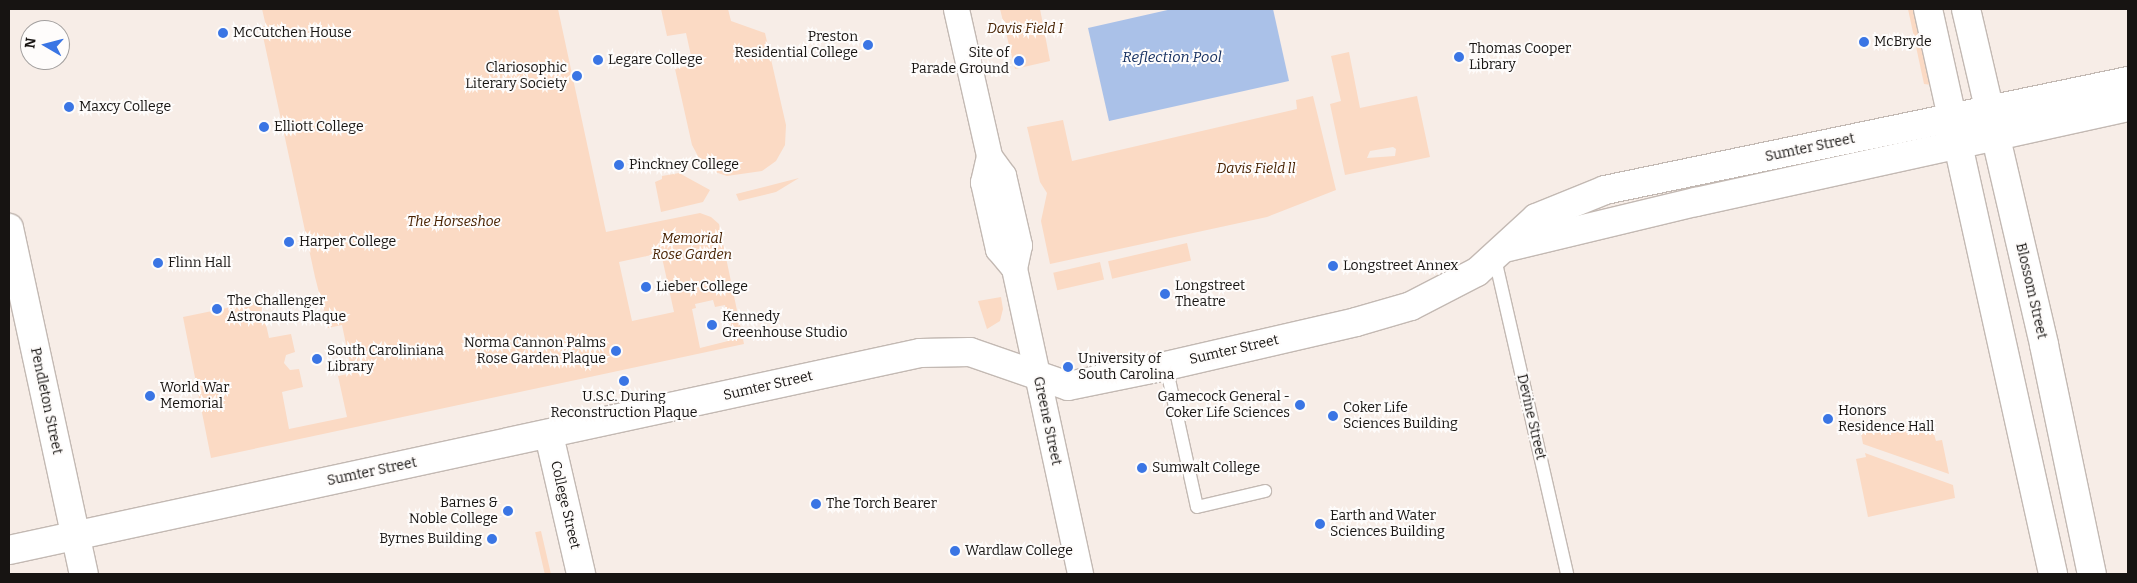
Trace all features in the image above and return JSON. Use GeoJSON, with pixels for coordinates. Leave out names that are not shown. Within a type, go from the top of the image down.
{"type":"FeatureCollection","features":[{"type":"Feature","properties":{"kind":"street","name":"Greene Street"},"geometry":{"type":"LineString","coordinates":[[956,9],[989,156],[1004,175],[1019,245],[1014,268],[1080,574]]}},
{"type":"Feature","properties":{"kind":"street"},"geometry":{"type":"LineString","coordinates":[[1928,9],[2053,574]]}},
{"type":"Feature","properties":{"kind":"street","name":"Blossom Street"},"geometry":{"type":"LineString","coordinates":[[1966,9],[1996,136],[2092,574]]}},
{"type":"Feature","properties":{"kind":"street","name":"Sumter Street"},"geometry":{"type":"LineString","coordinates":[[9,550],[550,435],[937,350],[987,356],[1068,386],[1166,366],[1384,315],[1436,294],[1502,253],[1536,218],[1605,190],[1952,116],[2128,81]]}},
{"type":"Feature","properties":{"kind":"street","name":"Sumter Street"},"geometry":{"type":"LineString","coordinates":[[1502,253],[1687,204],[1958,146],[2128,107]]}},
{"type":"Feature","properties":{"kind":"street","name":"Pendleton Street"},"geometry":{"type":"LineString","coordinates":[[9,228],[84,574]]}},
{"type":"Feature","properties":{"kind":"street","name":"College Street"},"geometry":{"type":"LineString","coordinates":[[550,435],[582,574]]}},
{"type":"Feature","properties":{"kind":"lane","name":"Devine Street"},"geometry":{"type":"LineString","coordinates":[[1502,253],[1568,574]]}},
{"type":"Feature","properties":{"kind":"lane"},"geometry":{"type":"LineString","coordinates":[[1166,366],[1197,507],[1265,492]]}},
{"type":"Feature","properties":{"kind":"green space","name":"The Horseshoe"},"geometry":{"type":"Polygon","coordinates":[[[262,9],[558,9],[606,232],[700,213],[711,217],[719,224],[744,344],[211,458],[183,317],[261,301],[269,338],[291,334],[295,352],[286,355],[284,363],[290,370],[299,369],[303,387],[282,392],[289,429],[347,417],[338,376],[352,373],[342,325],[328,328],[315,277],[261,27],[266,26],[262,9]],[[661,253],[619,262],[632,321],[674,312],[661,253]],[[713,300],[695,304],[696,308],[692,309],[700,348],[732,340],[725,305],[715,307],[713,300]]]}},
{"type":"Feature","properties":{"kind":"green space"},"geometry":{"type":"Polygon","coordinates":[[[661,9],[728,9],[731,21],[765,33],[786,125],[785,145],[776,161],[762,171],[727,176],[712,171],[700,160],[692,145],[675,69],[693,65],[686,33],[667,36],[661,9]]]}},
{"type":"Feature","properties":{"kind":"green space","name":"Davis Field I"},"geometry":{"type":"Polygon","coordinates":[[[1000,9],[1040,9],[1050,61],[1015,69],[1000,9]]]}},
{"type":"Feature","properties":{"kind":"green space"},"geometry":{"type":"Polygon","coordinates":[[[1908,9],[1915,9],[1932,85],[1924,84],[1908,9]]]}},
{"type":"Feature","properties":{"kind":"green space"},"geometry":{"type":"Polygon","coordinates":[[[1349,52],[1360,108],[1417,96],[1430,157],[1345,175],[1330,104],[1341,101],[1331,56],[1349,52]],[[1393,147],[1370,151],[1367,158],[1395,156],[1396,149],[1393,147]]]}},
{"type":"Feature","properties":{"kind":"green space","name":"Davis Field ll"},"geometry":{"type":"Polygon","coordinates":[[[1313,96],[1336,190],[1267,217],[1050,264],[1041,221],[1047,193],[1040,182],[1027,127],[1063,120],[1072,161],[1297,109],[1296,100],[1313,96]]]}},
{"type":"Feature","properties":{"kind":"green space"},"geometry":{"type":"Polygon","coordinates":[[[679,173],[710,190],[703,202],[661,212],[655,182],[662,179],[662,176],[679,173]]]}},
{"type":"Feature","properties":{"kind":"green space"},"geometry":{"type":"Polygon","coordinates":[[[799,178],[776,192],[739,201],[736,194],[799,178]]]}},
{"type":"Feature","properties":{"kind":"green space"},"geometry":{"type":"Polygon","coordinates":[[[1187,243],[1191,261],[1112,279],[1108,261],[1187,243]]]}},
{"type":"Feature","properties":{"kind":"green space"},"geometry":{"type":"Polygon","coordinates":[[[1100,262],[1104,280],[1057,290],[1053,273],[1100,262]]]}},
{"type":"Feature","properties":{"kind":"green space"},"geometry":{"type":"Polygon","coordinates":[[[1001,297],[1003,309],[1000,321],[987,329],[978,301],[1001,297]]]}},
{"type":"Feature","properties":{"kind":"green space"},"geometry":{"type":"Polygon","coordinates":[[[1930,420],[1936,441],[1942,440],[1949,474],[1863,444],[1861,433],[1930,420]]]}},
{"type":"Feature","properties":{"kind":"green space"},"geometry":{"type":"Polygon","coordinates":[[[1865,453],[1953,485],[1955,498],[1868,517],[1856,459],[1866,457],[1865,453]]]}},
{"type":"Feature","properties":{"kind":"green space"},"geometry":{"type":"Polygon","coordinates":[[[541,531],[551,574],[545,574],[535,532],[541,531]]]}},
{"type":"Feature","properties":{"kind":"water","name":"Reflection Pool"},"geometry":{"type":"Polygon","coordinates":[[[1172,9],[1273,9],[1289,81],[1109,121],[1088,28],[1172,9]]]}},
{"type":"Feature","properties":{"kind":"place","name":"McCutchen House"},"geometry":{"type":"Point","coordinates":[223,33]}},
{"type":"Feature","properties":{"kind":"place","name":"McBryde"},"geometry":{"type":"Point","coordinates":[1864,42]}},
{"type":"Feature","properties":{"kind":"place","name":"Preston Residential College"},"geometry":{"type":"Point","coordinates":[868,45]}},
{"type":"Feature","properties":{"kind":"place","name":"Thomas Cooper Library"},"geometry":{"type":"Point","coordinates":[1459,57]}},
{"type":"Feature","properties":{"kind":"place","name":"Legare College"},"geometry":{"type":"Point","coordinates":[598,60]}},
{"type":"Feature","properties":{"kind":"place","name":"Site of Parade Ground"},"geometry":{"type":"Point","coordinates":[1019,61]}},
{"type":"Feature","properties":{"kind":"place","name":"Clariosophic Literary Society"},"geometry":{"type":"Point","coordinates":[577,76]}},
{"type":"Feature","properties":{"kind":"place","name":"Maxcy College"},"geometry":{"type":"Point","coordinates":[69,107]}},
{"type":"Feature","properties":{"kind":"place","name":"Elliott College"},"geometry":{"type":"Point","coordinates":[264,127]}},
{"type":"Feature","properties":{"kind":"place","name":"Pinckney College"},"geometry":{"type":"Point","coordinates":[619,165]}},
{"type":"Feature","properties":{"kind":"place","name":"Harper College"},"geometry":{"type":"Point","coordinates":[289,242]}},
{"type":"Feature","properties":{"kind":"place","name":"Flinn Hall"},"geometry":{"type":"Point","coordinates":[158,263]}},
{"type":"Feature","properties":{"kind":"place","name":"Longstreet Annex"},"geometry":{"type":"Point","coordinates":[1333,266]}},
{"type":"Feature","properties":{"kind":"place","name":"Lieber College"},"geometry":{"type":"Point","coordinates":[646,287]}},
{"type":"Feature","properties":{"kind":"place","name":"Longstreet Theatre"},"geometry":{"type":"Point","coordinates":[1165,294]}},
{"type":"Feature","properties":{"kind":"place","name":"The Challenger Astronauts Plaque"},"geometry":{"type":"Point","coordinates":[217,309]}},
{"type":"Feature","properties":{"kind":"place","name":"Kennedy Greenhouse Studio"},"geometry":{"type":"Point","coordinates":[712,325]}},
{"type":"Feature","properties":{"kind":"place","name":"Norma Cannon Palms Rose Garden Plaque"},"geometry":{"type":"Point","coordinates":[616,351]}},
{"type":"Feature","properties":{"kind":"place","name":"South Caroliniana Library"},"geometry":{"type":"Point","coordinates":[317,359]}},
{"type":"Feature","properties":{"kind":"place","name":"University of South Carolina"},"geometry":{"type":"Point","coordinates":[1068,367]}},
{"type":"Feature","properties":{"kind":"place","name":"U.S.C. During Reconstruction Plaque"},"geometry":{"type":"Point","coordinates":[624,381]}},
{"type":"Feature","properties":{"kind":"place","name":"World War Memorial"},"geometry":{"type":"Point","coordinates":[150,396]}},
{"type":"Feature","properties":{"kind":"place","name":"Gamecock General - Coker Life Sciences"},"geometry":{"type":"Point","coordinates":[1300,405]}},
{"type":"Feature","properties":{"kind":"place","name":"Coker Life Sciences Building"},"geometry":{"type":"Point","coordinates":[1333,416]}},
{"type":"Feature","properties":{"kind":"place","name":"Honors Residence Hall"},"geometry":{"type":"Point","coordinates":[1828,419]}},
{"type":"Feature","properties":{"kind":"place","name":"Sumwalt College"},"geometry":{"type":"Point","coordinates":[1142,468]}},
{"type":"Feature","properties":{"kind":"place","name":"The Torch Bearer"},"geometry":{"type":"Point","coordinates":[816,504]}},
{"type":"Feature","properties":{"kind":"place","name":"Barnes & Noble College"},"geometry":{"type":"Point","coordinates":[508,511]}},
{"type":"Feature","properties":{"kind":"place","name":"Earth and Water Sciences Building"},"geometry":{"type":"Point","coordinates":[1320,524]}},
{"type":"Feature","properties":{"kind":"place","name":"Byrnes Building"},"geometry":{"type":"Point","coordinates":[492,539]}},
{"type":"Feature","properties":{"kind":"place","name":"Wardlaw College"},"geometry":{"type":"Point","coordinates":[955,551]}},
{"type":"Feature","properties":{"kind":"park label","name":"Memorial Rose Garden"},"geometry":{"type":"Point","coordinates":[692,248]}}]}
